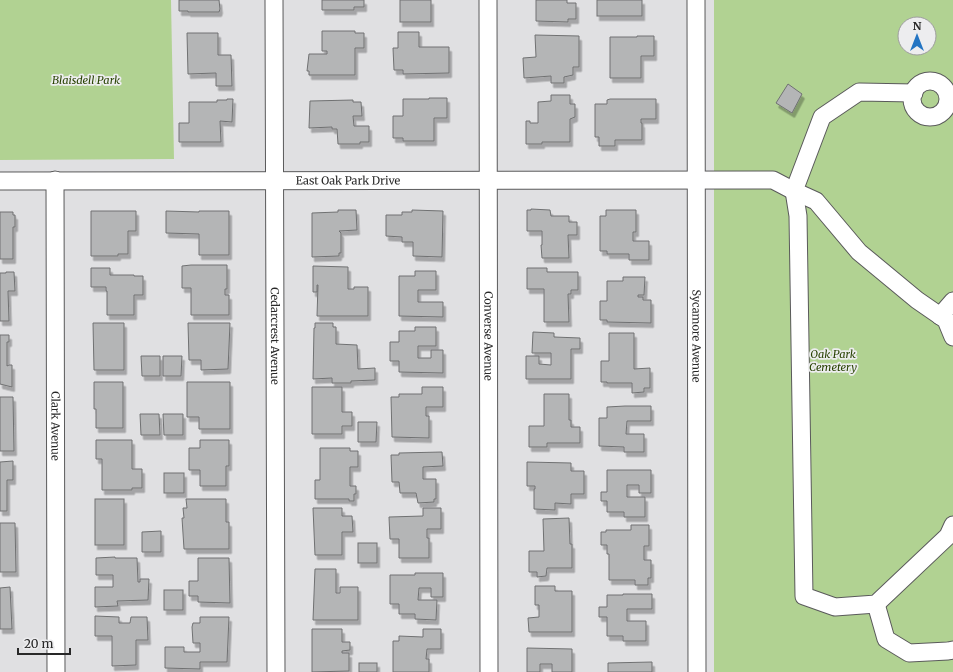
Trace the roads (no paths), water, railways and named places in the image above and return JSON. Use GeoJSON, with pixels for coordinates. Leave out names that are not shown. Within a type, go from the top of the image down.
{"type":"FeatureCollection","features":[{"type":"Feature","properties":{"kind":"street","name":"Cedarcrest Avenue"},"geometry":{"type":"LineString","coordinates":[[274,0],[276,672]]}},
{"type":"Feature","properties":{"kind":"street","name":"Converse Avenue"},"geometry":{"type":"LineString","coordinates":[[488,0],[489,672]]}},
{"type":"Feature","properties":{"kind":"street","name":"Sycamore Avenue"},"geometry":{"type":"LineString","coordinates":[[696,0],[697,672]]}},
{"type":"Feature","properties":{"kind":"street"},"geometry":{"type":"LineString","coordinates":[[925,81],[937,81],[946,88],[950,94],[945,110],[936,117],[924,116],[915,109],[912,98],[916,88],[925,81]]}},
{"type":"Feature","properties":{"kind":"street"},"geometry":{"type":"LineString","coordinates":[[914,93],[859,92],[822,117],[794,191],[798,216],[804,596],[835,607],[876,604],[948,536],[953,525]]}},
{"type":"Feature","properties":{"kind":"street","name":"Clark Avenue"},"geometry":{"type":"LineString","coordinates":[[55,180],[56,672]]}},
{"type":"Feature","properties":{"kind":"street","name":"East Oak Park Drive"},"geometry":{"type":"LineString","coordinates":[[0,181],[773,180],[816,201],[859,252],[917,300],[940,316]]}},
{"type":"Feature","properties":{"kind":"street"},"geometry":{"type":"LineString","coordinates":[[953,301],[940,316],[946,320],[953,337]]}},
{"type":"Feature","properties":{"kind":"street"},"geometry":{"type":"LineString","coordinates":[[876,604],[886,639],[909,653],[953,650]]}},
{"type":"Feature","properties":{"kind":"park label","name":"Blaisdell Park"},"geometry":{"type":"Point","coordinates":[86,80]}},
{"type":"Feature","properties":{"kind":"park label","name":"Oak Park Cemetery"},"geometry":{"type":"Point","coordinates":[833,360]}}]}
